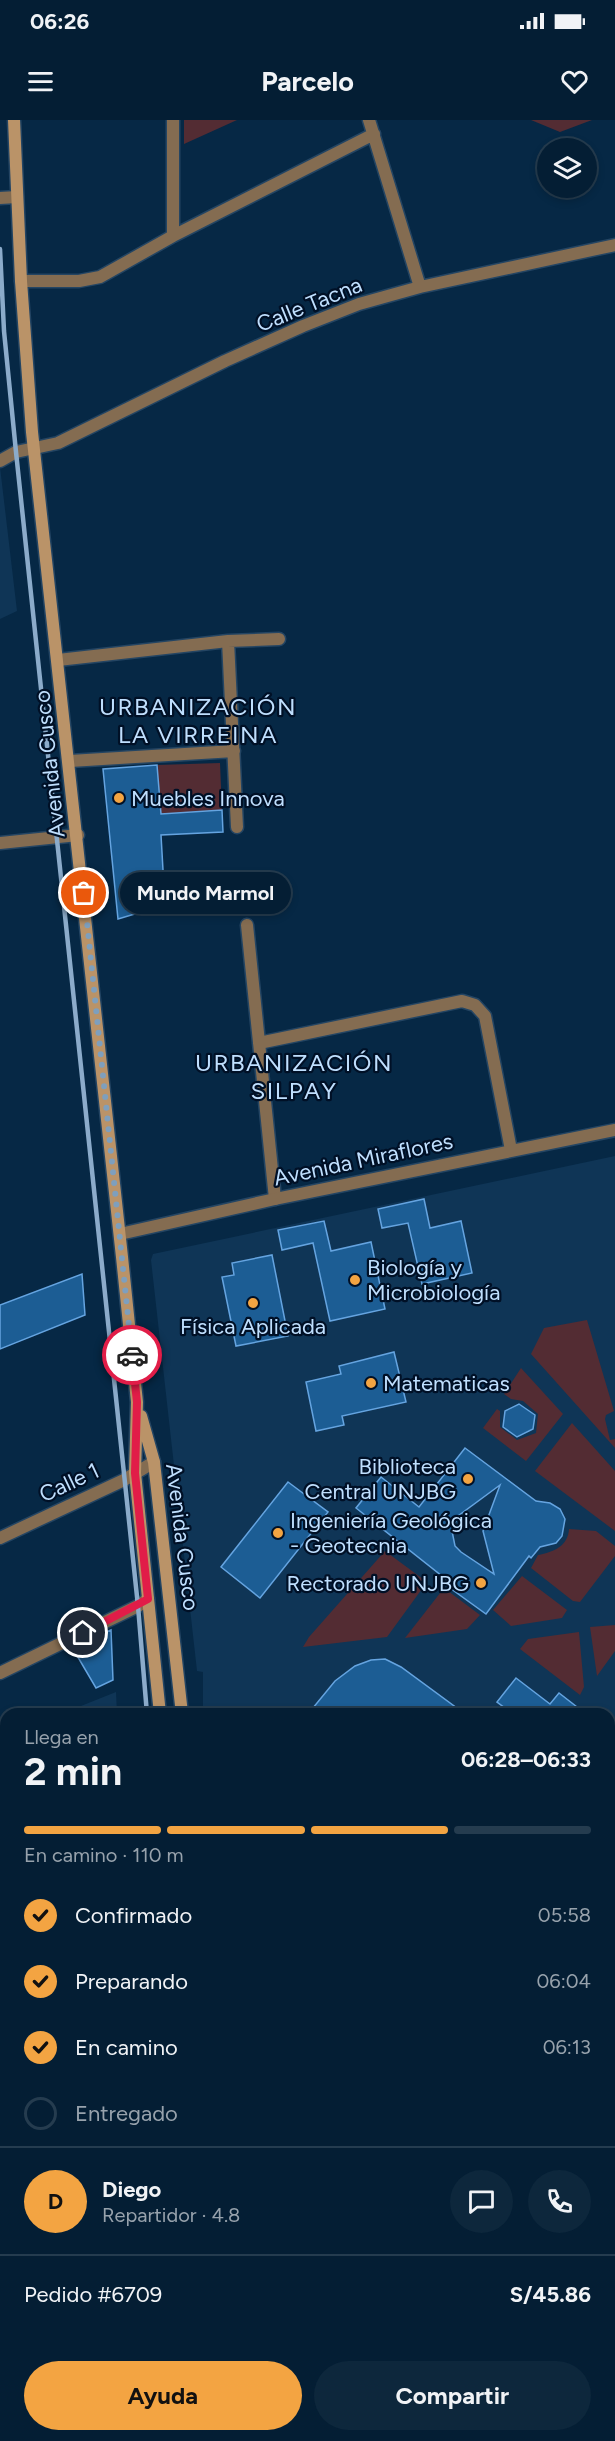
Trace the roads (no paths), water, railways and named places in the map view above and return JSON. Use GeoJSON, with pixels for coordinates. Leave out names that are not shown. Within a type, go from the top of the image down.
{"type":"FeatureCollection","features":[{"type":"Feature","properties":{"kind":"main road","name":"Avenida Cusco"},"geometry":{"type":"LineString","coordinates":[[14,120],[21,281],[34,448],[78,835],[137,1402],[135,1473],[159,1708]]}},
{"type":"Feature","properties":{"kind":"main road","name":"Avenida Cusco"},"geometry":{"type":"LineString","coordinates":[[137,1402],[154,1462],[181,1708]]}},
{"type":"Feature","properties":{"kind":"street"},"geometry":{"type":"LineString","coordinates":[[173,120],[173,236]]}},
{"type":"Feature","properties":{"kind":"street"},"geometry":{"type":"LineString","coordinates":[[369,120],[420,287]]}},
{"type":"Feature","properties":{"kind":"street"},"geometry":{"type":"LineString","coordinates":[[21,281],[79,281],[100,277],[173,236],[374,134]]}},
{"type":"Feature","properties":{"kind":"street"},"geometry":{"type":"LineString","coordinates":[[0,198],[17,197]]}},
{"type":"Feature","properties":{"kind":"street","name":"Calle Tacna"},"geometry":{"type":"LineString","coordinates":[[0,461],[16,452],[58,444],[225,361],[358,304],[420,287],[615,244]]}},
{"type":"Feature","properties":{"kind":"street"},"geometry":{"type":"LineString","coordinates":[[58,660],[228,641],[279,639]]}},
{"type":"Feature","properties":{"kind":"street"},"geometry":{"type":"LineString","coordinates":[[228,641],[237,827]]}},
{"type":"Feature","properties":{"kind":"street"},"geometry":{"type":"LineString","coordinates":[[70,761],[234,752]]}},
{"type":"Feature","properties":{"kind":"street"},"geometry":{"type":"LineString","coordinates":[[0,843],[78,835]]}},
{"type":"Feature","properties":{"kind":"street"},"geometry":{"type":"LineString","coordinates":[[247,926],[276,1199]]}},
{"type":"Feature","properties":{"kind":"street"},"geometry":{"type":"LineString","coordinates":[[259,1043],[462,1001],[475,1005],[484,1016],[511,1150]]}},
{"type":"Feature","properties":{"kind":"street","name":"Avenida Miraflores"},"geometry":{"type":"LineString","coordinates":[[120,1234],[612,1128]]}},
{"type":"Feature","properties":{"kind":"street","name":"Calle 1"},"geometry":{"type":"LineString","coordinates":[[0,1538],[154,1462]]}},
{"type":"Feature","properties":{"kind":"street"},"geometry":{"type":"LineString","coordinates":[[0,1673],[148,1599]]}},
{"type":"Feature","properties":{"kind":"railway"},"geometry":{"type":"LineString","coordinates":[[0,249],[4,331],[16,452],[138,1606],[146,1708]]}},
{"type":"Feature","properties":{"kind":"place","name":"Muebles Innova"},"geometry":{"type":"Point","coordinates":[119,798]}},
{"type":"Feature","properties":{"kind":"place","name":"Mundo Marmol"},"geometry":{"type":"Point","coordinates":[84,893]}},
{"type":"Feature","properties":{"kind":"place","name":"Biología y Microbiología"},"geometry":{"type":"Point","coordinates":[355,1280]}},
{"type":"Feature","properties":{"kind":"place","name":"Física Aplicada"},"geometry":{"type":"Point","coordinates":[253,1303]}},
{"type":"Feature","properties":{"kind":"place","name":"Matematicas"},"geometry":{"type":"Point","coordinates":[371,1383]}},
{"type":"Feature","properties":{"kind":"place","name":"Biblioteca Central UNJBG"},"geometry":{"type":"Point","coordinates":[468,1479]}},
{"type":"Feature","properties":{"kind":"place","name":"Ingeniería Geológica - Geotecnia"},"geometry":{"type":"Point","coordinates":[278,1533]}},
{"type":"Feature","properties":{"kind":"place","name":"Rectorado UNJBG"},"geometry":{"type":"Point","coordinates":[481,1583]}},
{"type":"Feature","properties":{"kind":"district","name":"URBANIZACIÓN LA VIRREINA"},"geometry":{"type":"Point","coordinates":[198,721]}},
{"type":"Feature","properties":{"kind":"district","name":"URBANIZACIÓN SILPAY"},"geometry":{"type":"Point","coordinates":[294,1077]}}]}
